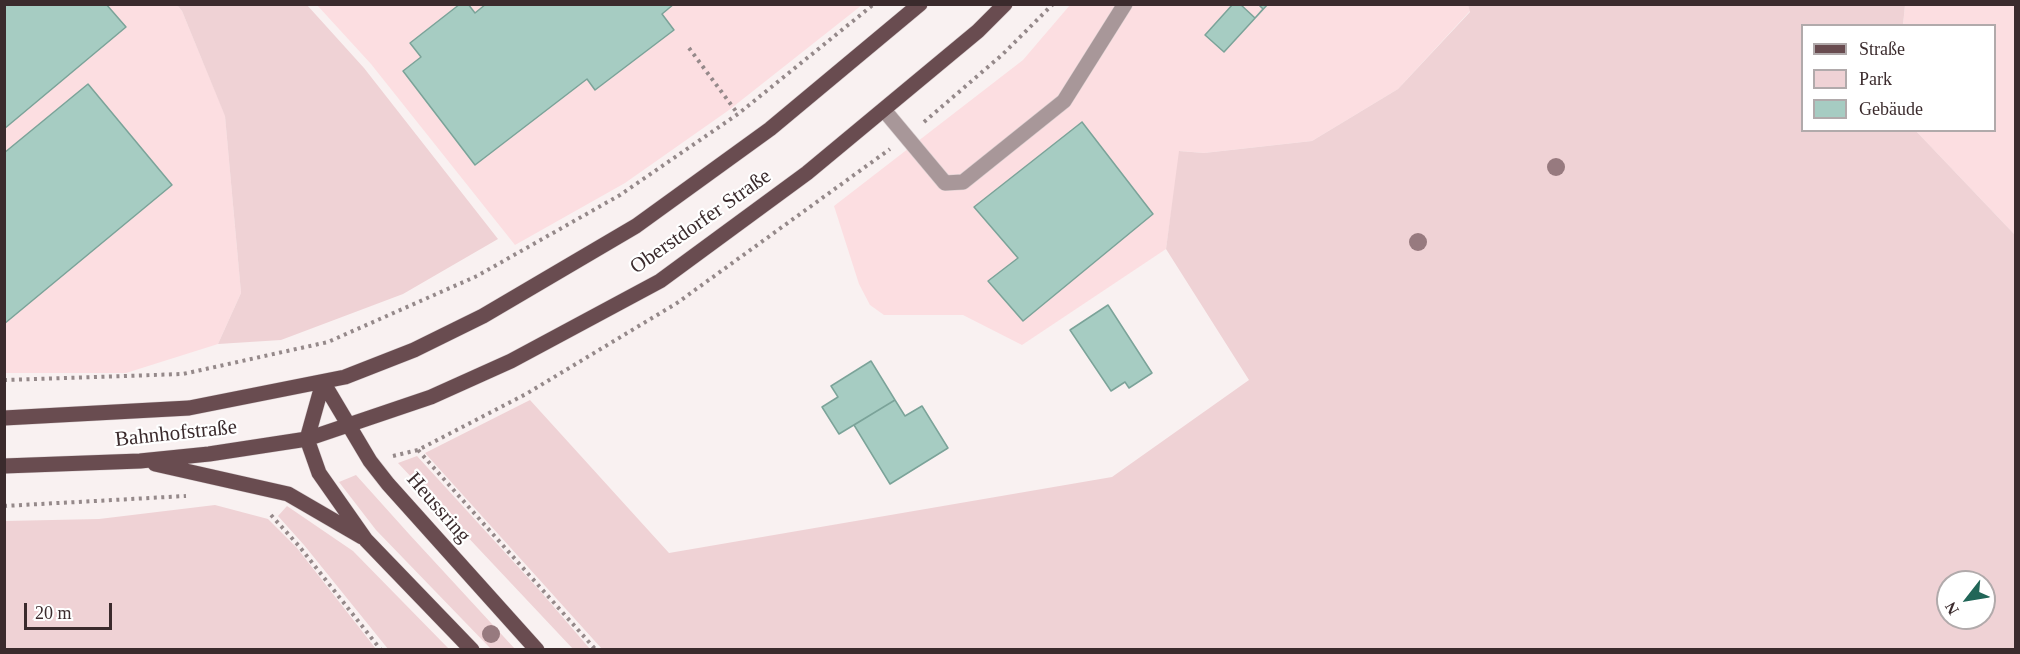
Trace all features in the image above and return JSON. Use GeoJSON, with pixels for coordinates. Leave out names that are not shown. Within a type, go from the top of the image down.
{"type":"FeatureCollection","features":[{"type":"Feature","properties":{"kind":"main road","name":"Oberstdorfer Straße"},"geometry":{"type":"LineString","coordinates":[[323,382],[345,377],[414,350],[473,321],[636,226],[770,129],[920,4]]}},
{"type":"Feature","properties":{"kind":"main road","name":"Oberstdorfer Straße"},"geometry":{"type":"LineString","coordinates":[[349,425],[431,397],[511,361],[660,281],[807,173],[978,32],[1005,4]]}},
{"type":"Feature","properties":{"kind":"main road","name":"Bahnhofstraße"},"geometry":{"type":"LineString","coordinates":[[4,418],[189,408],[323,382]]}},
{"type":"Feature","properties":{"kind":"main road","name":"Heussring"},"geometry":{"type":"LineString","coordinates":[[323,382],[370,461],[388,484],[537,650]]}},
{"type":"Feature","properties":{"kind":"main road"},"geometry":{"type":"LineString","coordinates":[[323,382],[307,439],[319,473],[366,540],[472,650]]}},
{"type":"Feature","properties":{"kind":"main road","name":"Bahnhofstraße"},"geometry":{"type":"LineString","coordinates":[[4,466],[140,461],[209,454],[307,439],[349,425]]}},
{"type":"Feature","properties":{"kind":"main road"},"geometry":{"type":"LineString","coordinates":[[140,461],[288,494],[366,540]]}},
{"type":"Feature","properties":{"kind":"lane"},"geometry":{"type":"LineString","coordinates":[[884,110],[945,183],[963,182],[1064,101],[1125,4]]}},
{"type":"Feature","properties":{"kind":"path"},"geometry":{"type":"LineString","coordinates":[[4,380],[183,374],[328,342],[477,276],[620,195],[738,114],[874,4]]}},
{"type":"Feature","properties":{"kind":"path"},"geometry":{"type":"LineString","coordinates":[[689,48],[738,114]]}},
{"type":"Feature","properties":{"kind":"path"},"geometry":{"type":"LineString","coordinates":[[418,450],[596,650]]}},
{"type":"Feature","properties":{"kind":"path"},"geometry":{"type":"LineString","coordinates":[[271,515],[299,546],[381,650]]}},
{"type":"Feature","properties":{"kind":"shaded area"},"geometry":{"type":"Polygon","coordinates":[[[5,5],[177,5],[182,11],[225,115],[241,293],[218,344],[126,373],[5,373],[5,5]]]}},
{"type":"Feature","properties":{"kind":"shaded area"},"geometry":{"type":"Polygon","coordinates":[[[317,5],[862,5],[729,110],[625,183],[515,245],[371,64],[317,5]]]}},
{"type":"Feature","properties":{"kind":"shaded area"},"geometry":{"type":"Polygon","coordinates":[[[1070,5],[1468,5],[1470,11],[1398,89],[1312,141],[1204,153],[1180,151],[1166,249],[1022,345],[963,315],[884,315],[870,305],[859,284],[834,206],[1023,60],[1070,5]]]}},
{"type":"Feature","properties":{"kind":"shaded area"},"geometry":{"type":"Polygon","coordinates":[[[1905,5],[2015,5],[2015,235],[1917,132],[1996,132],[1996,24],[1903,24],[1905,5]]]}},
{"type":"Feature","properties":{"kind":"green space"},"geometry":{"type":"Polygon","coordinates":[[[177,5],[307,5],[364,68],[498,239],[403,294],[281,340],[218,344],[241,293],[225,116],[182,11],[177,5]]]}},
{"type":"Feature","properties":{"kind":"green space"},"geometry":{"type":"Polygon","coordinates":[[[1468,5],[1905,5],[1903,24],[1801,24],[1801,132],[1917,132],[2015,235],[2015,649],[602,649],[425,453],[530,400],[669,553],[1112,477],[1249,380],[1166,249],[1179,151],[1204,153],[1312,141],[1398,89],[1470,12],[1468,5]]]}},
{"type":"Feature","properties":{"kind":"green space"},"geometry":{"type":"Polygon","coordinates":[[[417,456],[590,649],[573,649],[398,463],[417,456]]]}},
{"type":"Feature","properties":{"kind":"green space"},"geometry":{"type":"Polygon","coordinates":[[[356,475],[515,649],[491,649],[376,530],[339,482],[356,475]]]}},
{"type":"Feature","properties":{"kind":"green space"},"geometry":{"type":"Polygon","coordinates":[[[215,505],[268,519],[297,548],[376,649],[5,649],[5,521],[99,519],[215,505]]]}},
{"type":"Feature","properties":{"kind":"green space"},"geometry":{"type":"Polygon","coordinates":[[[287,506],[353,551],[449,649],[388,649],[278,516],[287,506]]]}},
{"type":"Feature","properties":{"kind":"building"},"geometry":{"type":"Polygon","coordinates":[[[4,4],[106,4],[126,27],[4,129],[4,4]]]}},
{"type":"Feature","properties":{"kind":"building"},"geometry":{"type":"Polygon","coordinates":[[[460,4],[468,4],[475,13],[486,4],[674,4],[662,14],[674,30],[595,90],[587,79],[475,165],[403,71],[421,57],[410,43],[460,4]]]}},
{"type":"Feature","properties":{"kind":"building"},"geometry":{"type":"Polygon","coordinates":[[[1233,4],[1268,4],[1224,52],[1205,35],[1233,4]]]}},
{"type":"Feature","properties":{"kind":"building"},"geometry":{"type":"Polygon","coordinates":[[[1240,4],[1258,4],[1263,9],[1255,18],[1240,4]]]}},
{"type":"Feature","properties":{"kind":"building"},"geometry":{"type":"Polygon","coordinates":[[[88,84],[172,185],[4,324],[4,153],[88,84]]]}},
{"type":"Feature","properties":{"kind":"building"},"geometry":{"type":"Polygon","coordinates":[[[1082,122],[1153,214],[1023,321],[988,281],[1018,258],[974,207],[1082,122]]]}},
{"type":"Feature","properties":{"kind":"building"},"geometry":{"type":"Polygon","coordinates":[[[1108,305],[1152,373],[1129,388],[1125,382],[1111,391],[1070,330],[1108,305]]]}},
{"type":"Feature","properties":{"kind":"building"},"geometry":{"type":"Polygon","coordinates":[[[871,361],[895,400],[839,434],[822,407],[838,397],[831,386],[871,361]]]}},
{"type":"Feature","properties":{"kind":"building"},"geometry":{"type":"Polygon","coordinates":[[[895,400],[905,416],[922,406],[948,448],[890,484],[854,425],[895,400]]]}}]}
